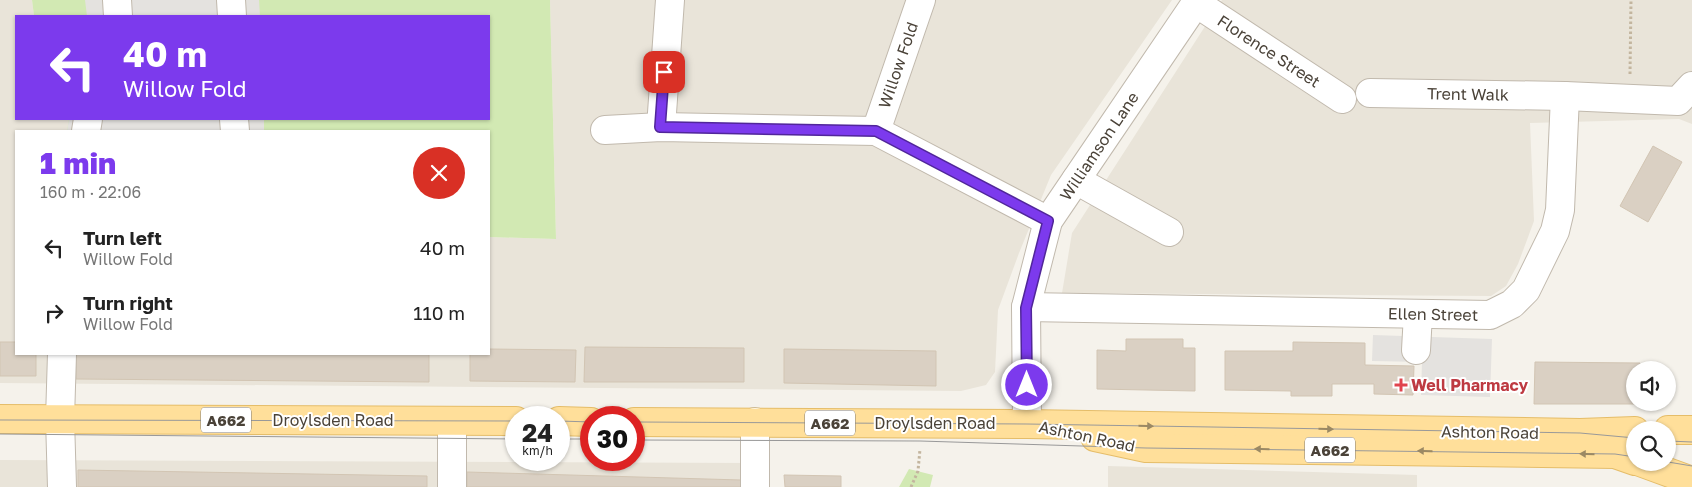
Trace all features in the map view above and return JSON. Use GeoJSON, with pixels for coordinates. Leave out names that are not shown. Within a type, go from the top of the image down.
{"type":"FeatureCollection","features":[{"type":"Feature","properties":{"kind":"main road","name":"Droylsden Road"},"geometry":{"type":"LineString","coordinates":[[0,419],[505,421]]}},
{"type":"Feature","properties":{"kind":"main road","name":"Droylsden Road"},"geometry":{"type":"LineString","coordinates":[[645,422],[1027,424]]}},
{"type":"Feature","properties":{"kind":"main road","name":"Ashton Road"},"geometry":{"type":"LineString","coordinates":[[1027,424],[1626,432]]}},
{"type":"Feature","properties":{"kind":"main road","name":"Ashton Road"},"geometry":{"type":"LineString","coordinates":[[1027,424],[1146,448],[1615,454],[1626,458]]}},
{"type":"Feature","properties":{"kind":"main road"},"geometry":{"type":"LineString","coordinates":[[1676,430],[1692,430]]}},
{"type":"Feature","properties":{"kind":"main road"},"geometry":{"type":"LineString","coordinates":[[1665,471],[1692,481]]}},
{"type":"Feature","properties":{"kind":"street"},"geometry":{"type":"LineString","coordinates":[[117,0],[118,15]]}},
{"type":"Feature","properties":{"kind":"street"},"geometry":{"type":"LineString","coordinates":[[231,0],[232,15]]}},
{"type":"Feature","properties":{"kind":"street"},"geometry":{"type":"LineString","coordinates":[[660,127],[670,0]]}},
{"type":"Feature","properties":{"kind":"street","name":"Willow Fold"},"geometry":{"type":"LineString","coordinates":[[876,131],[921,0]]}},
{"type":"Feature","properties":{"kind":"street","name":"Florence Street"},"geometry":{"type":"LineString","coordinates":[[1197,2],[1342,99]]}},
{"type":"Feature","properties":{"kind":"street","name":"Williamson Lane"},"geometry":{"type":"LineString","coordinates":[[1027,424],[1026,308],[1048,221],[1197,2]]}},
{"type":"Feature","properties":{"kind":"street","name":"Trent Walk"},"geometry":{"type":"LineString","coordinates":[[1370,93],[1565,96]]}},
{"type":"Feature","properties":{"kind":"street"},"geometry":{"type":"LineString","coordinates":[[1565,96],[1687,99]]}},
{"type":"Feature","properties":{"kind":"street","name":"Ellen Street"},"geometry":{"type":"LineString","coordinates":[[1026,308],[1490,315],[1512,304],[1526,290],[1555,231],[1560,210],[1565,96]]}},
{"type":"Feature","properties":{"kind":"street","name":"Willow Fold"},"geometry":{"type":"LineString","coordinates":[[605,130],[660,127],[876,131],[1048,221]]}},
{"type":"Feature","properties":{"kind":"street"},"geometry":{"type":"LineString","coordinates":[[1076,180],[1169,232]]}},
{"type":"Feature","properties":{"kind":"street"},"geometry":{"type":"LineString","coordinates":[[1416,350],[1418,314]]}},
{"type":"Feature","properties":{"kind":"street"},"geometry":{"type":"LineString","coordinates":[[62,355],[60,419],[62,487]]}},
{"type":"Feature","properties":{"kind":"street"},"geometry":{"type":"LineString","coordinates":[[452,421],[452,487]]}},
{"type":"Feature","properties":{"kind":"street"},"geometry":{"type":"LineString","coordinates":[[755,422],[755,487]]}},
{"type":"Feature","properties":{"kind":"path"},"geometry":{"type":"LineString","coordinates":[[1630,99],[1631,0]]}},
{"type":"Feature","properties":{"kind":"path"},"geometry":{"type":"LineString","coordinates":[[911,487],[918,472],[921,423]]}},
{"type":"Feature","properties":{"kind":"shaded area"},"geometry":{"type":"Polygon","coordinates":[[[0,0],[32,0],[34,15],[15,15],[15,120],[69,120],[67,130],[15,130],[15,355],[490,355],[490,237],[556,239],[550,0],[1172,0],[1051,175],[998,310],[995,372],[986,385],[961,391],[0,383],[0,0]]]}},
{"type":"Feature","properties":{"kind":"shaded area"},"geometry":{"type":"Polygon","coordinates":[[[85,0],[259,0],[260,15],[87,15],[85,0]]]}},
{"type":"Feature","properties":{"kind":"shaded area"},"geometry":{"type":"Polygon","coordinates":[[[1222,0],[1692,0],[1692,124],[1679,119],[1530,123],[1534,221],[1518,264],[1506,286],[1491,296],[1062,293],[1072,233],[1222,0]]]}},
{"type":"Feature","properties":{"kind":"shaded area"},"geometry":{"type":"Polygon","coordinates":[[[69,120],[264,120],[264,130],[67,130],[69,120]]]}},
{"type":"Feature","properties":{"kind":"shaded area"},"geometry":{"type":"Polygon","coordinates":[[[1373,335],[1492,339],[1490,397],[1421,395],[1422,362],[1372,361],[1373,335]]]}},
{"type":"Feature","properties":{"kind":"shaded area"},"geometry":{"type":"Polygon","coordinates":[[[0,460],[505,462],[505,471],[570,471],[570,462],[580,462],[580,471],[645,471],[645,463],[749,463],[749,487],[0,487],[0,460]]]}},
{"type":"Feature","properties":{"kind":"shaded area"},"geometry":{"type":"Polygon","coordinates":[[[1108,466],[1417,475],[1417,487],[1108,487],[1108,466]]]}},
{"type":"Feature","properties":{"kind":"green space"},"geometry":{"type":"Polygon","coordinates":[[[32,0],[550,0],[556,239],[490,237],[490,130],[67,130],[69,120],[490,120],[490,15],[34,15],[32,0]]]}},
{"type":"Feature","properties":{"kind":"green space"},"geometry":{"type":"Polygon","coordinates":[[[909,469],[933,475],[930,487],[899,487],[909,469]]]}},
{"type":"Feature","properties":{"kind":"building"},"geometry":{"type":"Polygon","coordinates":[[[1653,146],[1682,162],[1648,222],[1620,206],[1653,146]]]}},
{"type":"Feature","properties":{"kind":"building"},"geometry":{"type":"Polygon","coordinates":[[[1126,339],[1183,339],[1183,348],[1195,348],[1195,391],[1097,389],[1097,350],[1126,351],[1126,339]]]}},
{"type":"Feature","properties":{"kind":"building"},"geometry":{"type":"Polygon","coordinates":[[[0,342],[15,342],[15,355],[36,355],[36,376],[0,376],[0,342]]]}},
{"type":"Feature","properties":{"kind":"building"},"geometry":{"type":"Polygon","coordinates":[[[1293,342],[1365,343],[1365,365],[1414,366],[1413,395],[1374,394],[1374,384],[1332,384],[1332,396],[1291,396],[1291,391],[1225,390],[1225,351],[1293,351],[1293,342]]]}},
{"type":"Feature","properties":{"kind":"building"},"geometry":{"type":"Polygon","coordinates":[[[585,347],[744,348],[744,382],[584,382],[585,347]]]}},
{"type":"Feature","properties":{"kind":"building"},"geometry":{"type":"Polygon","coordinates":[[[490,349],[576,350],[575,382],[470,381],[470,355],[490,355],[490,349]]]}},
{"type":"Feature","properties":{"kind":"building"},"geometry":{"type":"Polygon","coordinates":[[[784,349],[936,351],[936,386],[784,383],[784,349]]]}},
{"type":"Feature","properties":{"kind":"building"},"geometry":{"type":"Polygon","coordinates":[[[76,355],[429,355],[429,382],[76,379],[76,355]]]}},
{"type":"Feature","properties":{"kind":"building"},"geometry":{"type":"Polygon","coordinates":[[[1535,362],[1626,363],[1626,404],[1534,404],[1535,362]]]}},
{"type":"Feature","properties":{"kind":"building"},"geometry":{"type":"Polygon","coordinates":[[[78,470],[427,476],[427,487],[78,487],[78,470]]]}},
{"type":"Feature","properties":{"kind":"building"},"geometry":{"type":"Polygon","coordinates":[[[467,472],[741,480],[741,487],[467,487],[467,472]]]}},
{"type":"Feature","properties":{"kind":"building"},"geometry":{"type":"Polygon","coordinates":[[[784,475],[841,476],[841,487],[785,487],[784,475]]]}},
{"type":"Feature","properties":{"kind":"tram line"},"geometry":{"type":"LineString","coordinates":[[0,420],[505,421]]}},
{"type":"Feature","properties":{"kind":"tram line"},"geometry":{"type":"LineString","coordinates":[[570,421],[580,422]]}},
{"type":"Feature","properties":{"kind":"tram line"},"geometry":{"type":"LineString","coordinates":[[645,422],[1027,424],[1580,433],[1626,437]]}},
{"type":"Feature","properties":{"kind":"tram line"},"geometry":{"type":"LineString","coordinates":[[0,434],[505,439]]}},
{"type":"Feature","properties":{"kind":"tram line"},"geometry":{"type":"LineString","coordinates":[[570,439],[580,439]]}},
{"type":"Feature","properties":{"kind":"tram line"},"geometry":{"type":"LineString","coordinates":[[645,440],[920,441],[1146,448],[1626,456]]}},
{"type":"Feature","properties":{"kind":"tram line"},"geometry":{"type":"LineString","coordinates":[[1676,441],[1692,442]]}},
{"type":"Feature","properties":{"kind":"tram line"},"geometry":{"type":"LineString","coordinates":[[1676,463],[1692,466]]}},
{"type":"Feature","properties":{"kind":"place","name":"Well Pharmacy"},"geometry":{"type":"Point","coordinates":[1401,385]}},
{"type":"Feature","properties":{"kind":"route"},"geometry":{"type":"LineString","coordinates":[[664,72],[660,127],[876,131],[1048,221],[1026,308],[1027,385]]}}]}
